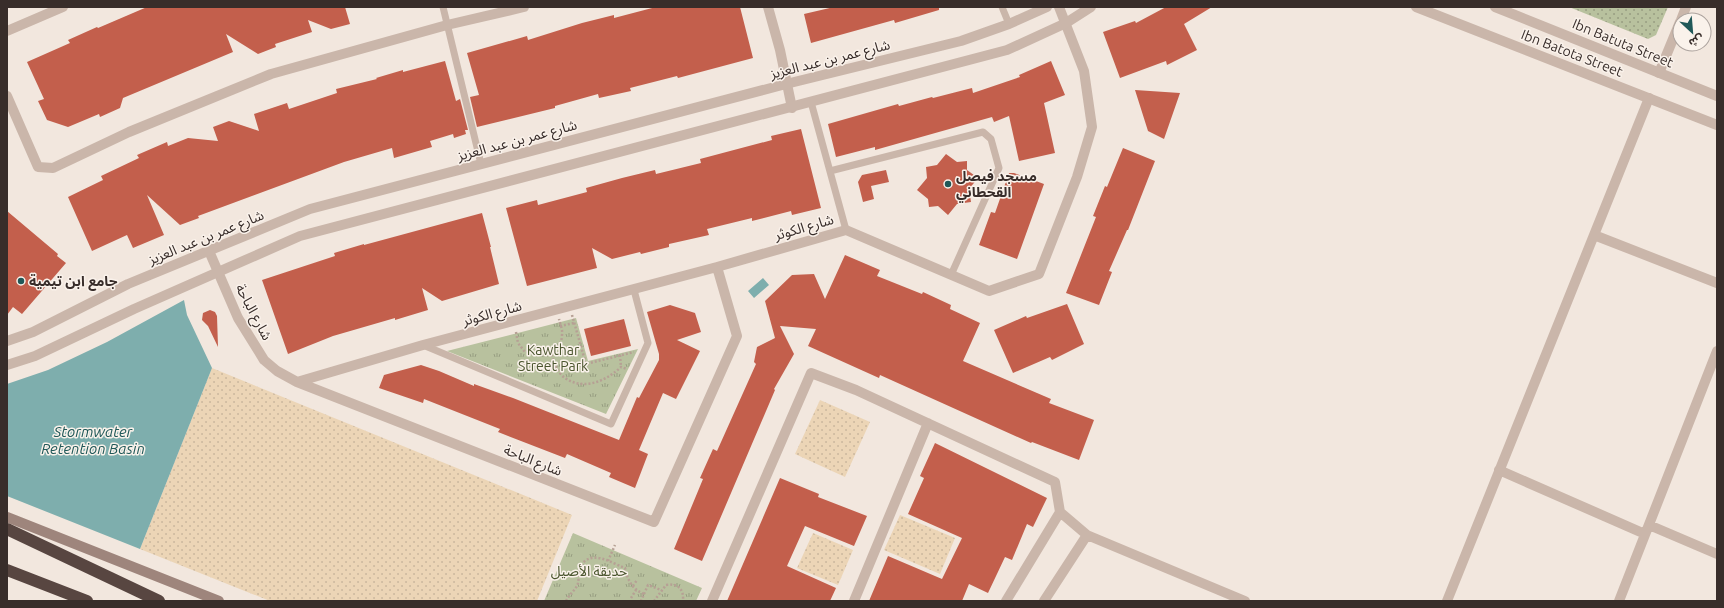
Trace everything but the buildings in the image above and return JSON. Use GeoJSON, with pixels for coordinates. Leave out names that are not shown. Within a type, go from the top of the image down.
{"type":"FeatureCollection","features":[{"type":"Feature","properties":{"kind":"highway"},"geometry":{"type":"LineString","coordinates":[[7,529],[159,601]]}},
{"type":"Feature","properties":{"kind":"highway"},"geometry":{"type":"LineString","coordinates":[[7,570],[87,601]]}},
{"type":"Feature","properties":{"kind":"main road"},"geometry":{"type":"LineString","coordinates":[[7,517],[219,601]]}},
{"type":"Feature","properties":{"kind":"street"},"geometry":{"type":"LineString","coordinates":[[7,31],[63,7]]}},
{"type":"Feature","properties":{"kind":"street"},"geometry":{"type":"LineString","coordinates":[[7,96],[38,167],[53,168],[128,132],[271,74],[447,25],[524,7]]}},
{"type":"Feature","properties":{"kind":"street"},"geometry":{"type":"LineString","coordinates":[[768,7],[780,50],[792,108]]}},
{"type":"Feature","properties":{"kind":"street","name":"شارع عمر بن عبد العزيز"},"geometry":{"type":"LineString","coordinates":[[7,341],[33,332],[128,284],[310,209],[786,84],[962,41],[1009,24],[1047,7]]}},
{"type":"Feature","properties":{"kind":"street","name":"شارع الكوثر"},"geometry":{"type":"LineString","coordinates":[[297,382],[423,345],[634,290],[846,230],[989,291],[1039,274],[1077,177],[1092,127],[1084,71],[1059,7]]}},
{"type":"Feature","properties":{"kind":"street"},"geometry":{"type":"LineString","coordinates":[[7,365],[35,356],[300,236],[792,108],[1007,50],[1066,23],[1091,7]]}},
{"type":"Feature","properties":{"kind":"street","name":"Ibn Batota Street"},"geometry":{"type":"LineString","coordinates":[[1416,7],[1717,125]]}},
{"type":"Feature","properties":{"kind":"street","name":"Ibn Batuta Street"},"geometry":{"type":"LineString","coordinates":[[1496,7],[1717,96]]}},
{"type":"Feature","properties":{"kind":"street"},"geometry":{"type":"LineString","coordinates":[[1659,73],[1672,41]]}},
{"type":"Feature","properties":{"kind":"street"},"geometry":{"type":"LineString","coordinates":[[1447,601],[1649,98]]}},
{"type":"Feature","properties":{"kind":"street"},"geometry":{"type":"LineString","coordinates":[[1594,235],[1717,283]]}},
{"type":"Feature","properties":{"kind":"street","name":"شارع الباحة"},"geometry":{"type":"LineString","coordinates":[[209,251],[238,318],[264,360],[277,371],[297,382],[654,522],[737,336],[717,267]]}},
{"type":"Feature","properties":{"kind":"street"},"geometry":{"type":"LineString","coordinates":[[1619,601],[1717,351]]}},
{"type":"Feature","properties":{"kind":"street"},"geometry":{"type":"LineString","coordinates":[[712,601],[811,373],[856,390],[1055,482],[1060,512],[1087,535],[1245,601]]}},
{"type":"Feature","properties":{"kind":"street"},"geometry":{"type":"LineString","coordinates":[[854,601],[928,423]]}},
{"type":"Feature","properties":{"kind":"street"},"geometry":{"type":"LineString","coordinates":[[1499,470],[1647,529],[1717,554]]}},
{"type":"Feature","properties":{"kind":"street"},"geometry":{"type":"LineString","coordinates":[[1006,601],[1060,512]]}},
{"type":"Feature","properties":{"kind":"street"},"geometry":{"type":"LineString","coordinates":[[1044,601],[1087,535]]}},
{"type":"Feature","properties":{"kind":"lane"},"geometry":{"type":"LineString","coordinates":[[443,7],[482,164]]}},
{"type":"Feature","properties":{"kind":"lane"},"geometry":{"type":"LineString","coordinates":[[1002,7],[1009,24]]}},
{"type":"Feature","properties":{"kind":"lane"},"geometry":{"type":"LineString","coordinates":[[811,102],[846,230]]}},
{"type":"Feature","properties":{"kind":"lane"},"geometry":{"type":"LineString","coordinates":[[830,171],[983,132],[991,139],[999,168],[951,275]]}},
{"type":"Feature","properties":{"kind":"lane"},"geometry":{"type":"LineString","coordinates":[[423,345],[611,424],[648,344],[634,290]]}},
{"type":"Feature","properties":{"kind":"path"},"geometry":{"type":"LineString","coordinates":[[570,307],[586,364],[645,349]]}},
{"type":"Feature","properties":{"kind":"path"},"geometry":{"type":"LineString","coordinates":[[516,331],[518,343],[525,352],[538,353],[550,351],[559,345],[562,336],[558,319]]}},
{"type":"Feature","properties":{"kind":"path"},"geometry":{"type":"LineString","coordinates":[[560,326],[574,323]]}},
{"type":"Feature","properties":{"kind":"path"},"geometry":{"type":"LineString","coordinates":[[550,351],[555,365],[564,378],[581,385],[598,382],[612,375],[621,367]]}},
{"type":"Feature","properties":{"kind":"path"},"geometry":{"type":"LineString","coordinates":[[620,355],[621,367]]}},
{"type":"Feature","properties":{"kind":"path"},"geometry":{"type":"LineString","coordinates":[[621,367],[634,373]]}},
{"type":"Feature","properties":{"kind":"path"},"geometry":{"type":"LineString","coordinates":[[608,560],[615,545]]}},
{"type":"Feature","properties":{"kind":"path"},"geometry":{"type":"LineString","coordinates":[[566,601],[577,586],[580,568],[584,562],[596,557],[608,560],[625,568],[629,583],[636,590],[644,594]]}},
{"type":"Feature","properties":{"kind":"path"},"geometry":{"type":"LineString","coordinates":[[633,586],[637,580]]}},
{"type":"Feature","properties":{"kind":"path"},"geometry":{"type":"LineString","coordinates":[[641,601],[648,585],[661,590]]}},
{"type":"Feature","properties":{"kind":"path"},"geometry":{"type":"LineString","coordinates":[[654,601],[666,585],[677,585],[682,590],[683,601]]}},
{"type":"Feature","properties":{"kind":"path"},"geometry":{"type":"LineString","coordinates":[[631,598],[636,590]]}},
{"type":"Feature","properties":{"kind":"green space"},"geometry":{"type":"Polygon","coordinates":[[[1569,7],[1668,7],[1656,35],[1648,39],[1569,7]]]}},
{"type":"Feature","properties":{"kind":"green space","name":"Kawthar Street Park"},"geometry":{"type":"Polygon","coordinates":[[[576,318],[588,361],[638,349],[606,414],[447,351],[576,318]]]}},
{"type":"Feature","properties":{"kind":"green space","name":"حديقة الأصيل"},"geometry":{"type":"Polygon","coordinates":[[[573,533],[702,588],[696,601],[544,601],[573,533]]]}},
{"type":"Feature","properties":{"kind":"sand"},"geometry":{"type":"Polygon","coordinates":[[[212,368],[572,515],[537,601],[270,601],[140,549],[212,368]]]}},
{"type":"Feature","properties":{"kind":"sand"},"geometry":{"type":"Polygon","coordinates":[[[820,400],[870,422],[845,477],[795,454],[820,400]]]}},
{"type":"Feature","properties":{"kind":"sand"},"geometry":{"type":"Polygon","coordinates":[[[900,515],[955,538],[940,574],[884,550],[900,515]]]}},
{"type":"Feature","properties":{"kind":"sand"},"geometry":{"type":"Polygon","coordinates":[[[813,533],[853,550],[838,585],[797,568],[813,533]]]}},
{"type":"Feature","properties":{"kind":"water"},"geometry":{"type":"Polygon","coordinates":[[[763,278],[769,285],[754,298],[748,291],[763,278]]]}},
{"type":"Feature","properties":{"kind":"water","name":"Stormwater Retention Basin"},"geometry":{"type":"Polygon","coordinates":[[[184,300],[187,315],[212,368],[140,549],[7,496],[7,384],[48,370],[107,342],[184,300]]]}},
{"type":"Feature","properties":{"kind":"place","name":"مسجد فيصل القحطاني"},"geometry":{"type":"Point","coordinates":[948,184]}},
{"type":"Feature","properties":{"kind":"place","name":"جامع ابن تيمية"},"geometry":{"type":"Point","coordinates":[21,281]}}]}
